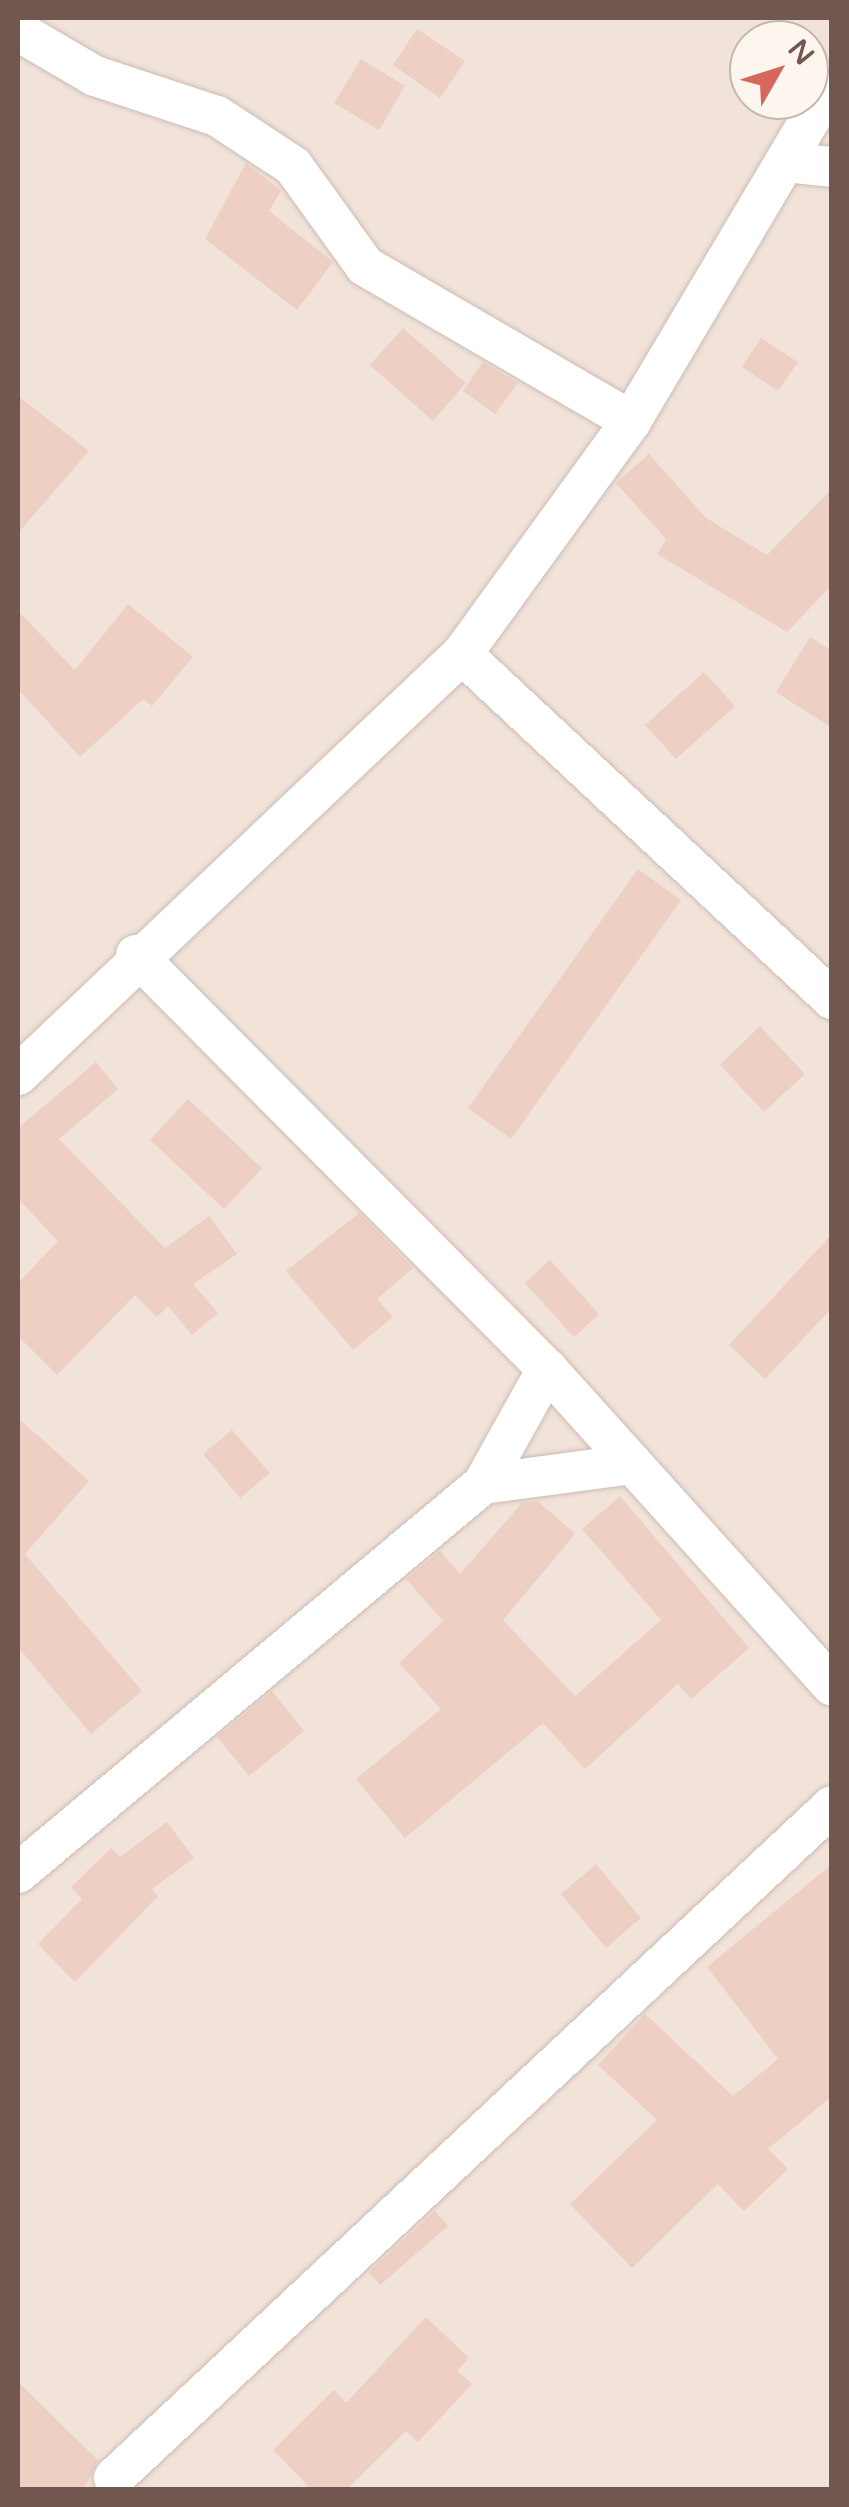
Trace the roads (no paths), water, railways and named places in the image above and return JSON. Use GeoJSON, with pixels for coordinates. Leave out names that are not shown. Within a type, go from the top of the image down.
{"type":"FeatureCollection","features":[{"type":"Feature","properties":{"kind":"street"},"geometry":{"type":"LineString","coordinates":[[18,31],[95,76],[217,116],[292,166],[364,266],[631,421]]}},
{"type":"Feature","properties":{"kind":"street"},"geometry":{"type":"LineString","coordinates":[[18,1075],[136,955],[462,654],[631,421],[832,83]]}},
{"type":"Feature","properties":{"kind":"street"},"geometry":{"type":"LineString","coordinates":[[785,162],[832,168]]}},
{"type":"Feature","properties":{"kind":"street"},"geometry":{"type":"LineString","coordinates":[[462,654],[832,1000]]}},
{"type":"Feature","properties":{"kind":"street"},"geometry":{"type":"LineString","coordinates":[[136,955],[547,1369],[832,1686]]}},
{"type":"Feature","properties":{"kind":"street"},"geometry":{"type":"LineString","coordinates":[[19,1866],[483,1484],[547,1369]]}},
{"type":"Feature","properties":{"kind":"street"},"geometry":{"type":"LineString","coordinates":[[483,1484],[633,1464]]}},
{"type":"Feature","properties":{"kind":"street"},"geometry":{"type":"LineString","coordinates":[[114,2478],[832,1806]]}}]}
